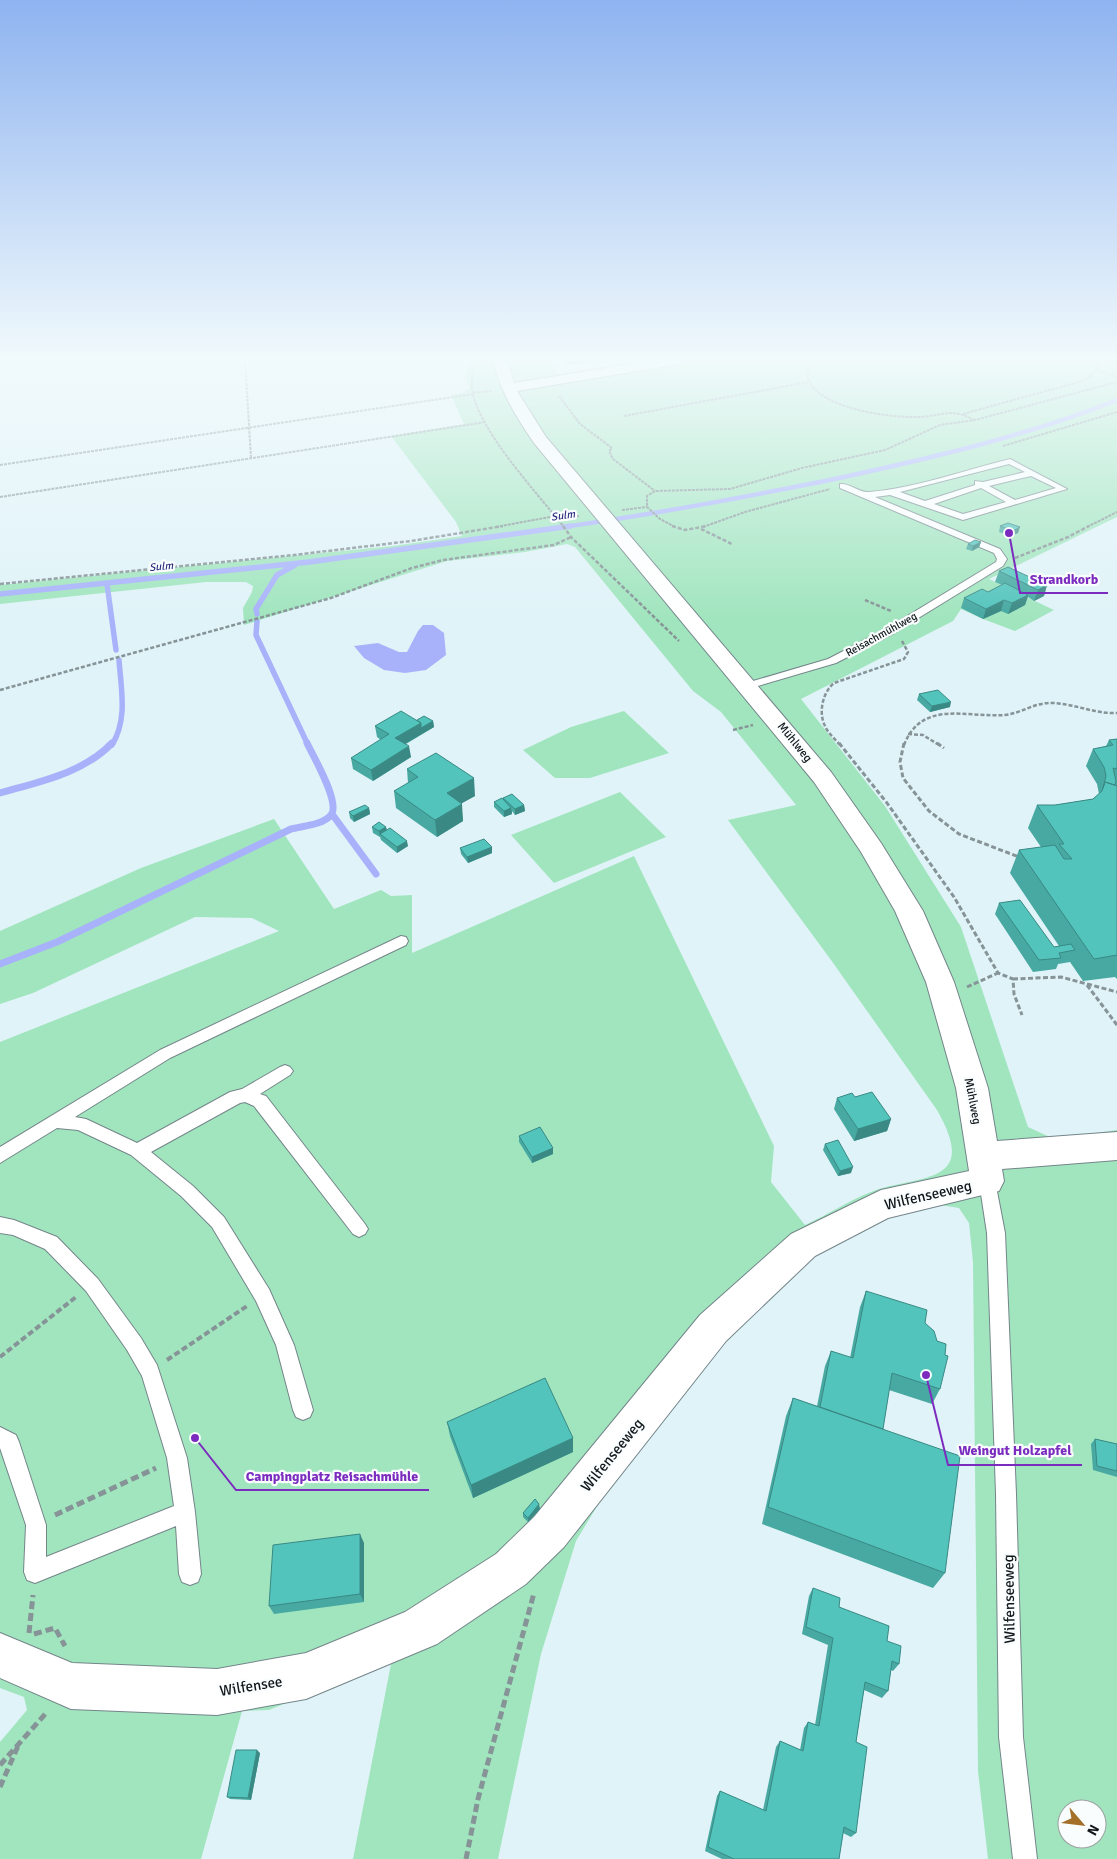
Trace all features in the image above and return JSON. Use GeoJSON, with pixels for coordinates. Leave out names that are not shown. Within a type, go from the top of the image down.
{"type":"FeatureCollection","features":[{"type":"Feature","properties":{"kind":"street","name":"Mühlweg"},"geometry":{"type":"LineString","coordinates":[[545,446],[823,777],[872,849],[909,911],[944,996],[972,1088],[985,1169]]}},
{"type":"Feature","properties":{"kind":"street","name":"Wilfenseeweg"},"geometry":{"type":"LineString","coordinates":[[421,1628],[511,1569],[549,1532],[713,1328],[804,1245],[881,1204],[985,1169],[1117,1146]]}},
{"type":"Feature","properties":{"kind":"street","name":"Wilfensee"},"geometry":{"type":"LineString","coordinates":[[68,1666],[216,1692],[306,1676],[421,1628]]}},
{"type":"Feature","properties":{"kind":"street"},"geometry":{"type":"LineString","coordinates":[[0,1656],[68,1666]]}},
{"type":"Feature","properties":{"kind":"lane"},"geometry":{"type":"LineString","coordinates":[[866,495],[891,492],[1010,460],[1063,489],[963,517],[891,492]]}},
{"type":"Feature","properties":{"kind":"lane"},"geometry":{"type":"LineString","coordinates":[[960,473],[1014,503]]}},
{"type":"Feature","properties":{"kind":"lane"},"geometry":{"type":"LineString","coordinates":[[926,504],[982,485],[1032,473]]}},
{"type":"Feature","properties":{"kind":"lane"},"geometry":{"type":"LineString","coordinates":[[920,483],[961,492]]}},
{"type":"Feature","properties":{"kind":"lane"},"geometry":{"type":"LineString","coordinates":[[843,486],[997,551],[1002,559]]}},
{"type":"Feature","properties":{"kind":"lane","name":"Reisachmühlweg"},"geometry":{"type":"LineString","coordinates":[[747,686],[832,661],[910,619],[1000,564],[1002,559]]}},
{"type":"Feature","properties":{"kind":"lane"},"geometry":{"type":"LineString","coordinates":[[0,1156],[165,1054],[401,940]]}},
{"type":"Feature","properties":{"kind":"lane"},"geometry":{"type":"LineString","coordinates":[[137,1150],[156,1142],[236,1097],[246,1095],[285,1071]]}},
{"type":"Feature","properties":{"kind":"lane"},"geometry":{"type":"LineString","coordinates":[[246,1095],[260,1101],[359,1229]]}},
{"type":"Feature","properties":{"kind":"lane"},"geometry":{"type":"LineString","coordinates":[[55,1121],[80,1124],[137,1150],[187,1191],[218,1222],[263,1295],[285,1345],[303,1410]]}},
{"type":"Feature","properties":{"kind":"lane","name":"Wilfenseeweg"},"geometry":{"type":"LineString","coordinates":[[985,1169],[996,1233],[1006,1494],[1011,1737],[1025,1859]]}},
{"type":"Feature","properties":{"kind":"lane"},"geometry":{"type":"LineString","coordinates":[[0,1225],[14,1228],[51,1243],[92,1285],[134,1344],[150,1372],[177,1458],[185,1512],[190,1574]]}},
{"type":"Feature","properties":{"kind":"lane"},"geometry":{"type":"LineString","coordinates":[[0,1437],[9,1442],[36,1524],[35,1572],[185,1512]]}},
{"type":"Feature","properties":{"kind":"path"},"geometry":{"type":"LineString","coordinates":[[0,465],[130,446]]}},
{"type":"Feature","properties":{"kind":"path"},"geometry":{"type":"LineString","coordinates":[[250,446],[251,458]]}},
{"type":"Feature","properties":{"kind":"path"},"geometry":{"type":"LineString","coordinates":[[0,497],[331,446]]}},
{"type":"Feature","properties":{"kind":"path"},"geometry":{"type":"LineString","coordinates":[[500,446],[571,537],[686,647]]}},
{"type":"Feature","properties":{"kind":"path"},"geometry":{"type":"LineString","coordinates":[[610,446],[612,448],[609,451],[614,459],[655,491]]}},
{"type":"Feature","properties":{"kind":"path"},"geometry":{"type":"LineString","coordinates":[[843,486],[734,516],[700,528],[686,530],[672,527],[659,519],[647,506],[647,496],[655,491],[730,489],[802,468],[885,450],[894,446]]}},
{"type":"Feature","properties":{"kind":"path"},"geometry":{"type":"LineString","coordinates":[[1002,559],[1016,558],[1034,552],[1117,512]]}},
{"type":"Feature","properties":{"kind":"path"},"geometry":{"type":"LineString","coordinates":[[0,584],[260,559],[391,543],[471,532],[554,516]]}},
{"type":"Feature","properties":{"kind":"path"},"geometry":{"type":"LineString","coordinates":[[700,528],[732,544]]}},
{"type":"Feature","properties":{"kind":"path"},"geometry":{"type":"LineString","coordinates":[[0,690],[331,598],[412,568],[443,560],[554,545],[571,537]]}},
{"type":"Feature","properties":{"kind":"path"},"geometry":{"type":"LineString","coordinates":[[865,600],[910,619]]}},
{"type":"Feature","properties":{"kind":"path"},"geometry":{"type":"LineString","coordinates":[[890,631],[899,636],[908,652],[904,660],[834,683],[826,690],[822,712],[825,726],[887,802],[954,897],[998,973],[1012,979],[1061,977],[1117,992]]}},
{"type":"Feature","properties":{"kind":"path"},"geometry":{"type":"LineString","coordinates":[[1021,858],[958,833],[914,794],[901,776],[900,760],[908,734],[920,721],[931,716],[963,712],[1004,715],[1045,703],[1099,714],[1117,713]]}},
{"type":"Feature","properties":{"kind":"path"},"geometry":{"type":"LineString","coordinates":[[908,734],[923,736],[944,748]]}},
{"type":"Feature","properties":{"kind":"path"},"geometry":{"type":"LineString","coordinates":[[944,996],[998,973]]}},
{"type":"Feature","properties":{"kind":"path"},"geometry":{"type":"LineString","coordinates":[[1012,979],[1014,994],[1022,1015]]}},
{"type":"Feature","properties":{"kind":"path"},"geometry":{"type":"LineString","coordinates":[[1087,984],[1117,1025]]}},
{"type":"Feature","properties":{"kind":"path"},"geometry":{"type":"LineString","coordinates":[[0,1358],[92,1285]]}},
{"type":"Feature","properties":{"kind":"path"},"geometry":{"type":"LineString","coordinates":[[150,1372],[263,1295]]}},
{"type":"Feature","properties":{"kind":"path"},"geometry":{"type":"LineString","coordinates":[[36,1524],[177,1458]]}},
{"type":"Feature","properties":{"kind":"path"},"geometry":{"type":"LineString","coordinates":[[0,1765],[20,1741],[68,1666],[55,1628],[29,1635],[35,1572]]}},
{"type":"Feature","properties":{"kind":"path"},"geometry":{"type":"LineString","coordinates":[[466,1859],[478,1799],[535,1587]]}},
{"type":"Feature","properties":{"kind":"path"},"geometry":{"type":"LineString","coordinates":[[0,1787],[20,1741]]}},
{"type":"Feature","properties":{"kind":"green space"},"geometry":{"type":"Polygon","coordinates":[[[398,446],[1117,446],[1117,517],[989,579],[1054,610],[1015,631],[961,609],[953,621],[801,699],[885,806],[961,927],[1028,1127],[1054,1139],[1117,1130],[1117,1859],[988,1859],[978,1771],[973,1262],[969,1223],[959,1208],[940,1205],[902,1211],[809,1256],[723,1335],[619,1470],[576,1541],[541,1654],[498,1859],[353,1859],[392,1659],[269,1710],[242,1711],[201,1859],[0,1859],[0,1742],[27,1710],[24,1697],[0,1688],[0,1042],[279,931],[252,918],[195,917],[33,993],[0,1004],[0,931],[141,868],[274,819],[334,909],[381,890],[391,896],[412,895],[412,953],[634,856],[774,1146],[771,1182],[805,1225],[871,1192],[924,1178],[938,1173],[948,1165],[952,1153],[949,1135],[937,1110],[831,960],[728,820],[796,805],[721,712],[693,691],[575,547],[567,544],[525,552],[447,561],[244,625],[243,608],[252,592],[253,586],[246,582],[206,582],[0,604],[0,585],[392,546],[462,536],[456,522],[398,446]]]}},
{"type":"Feature","properties":{"kind":"green space"},"geometry":{"type":"Polygon","coordinates":[[[624,711],[669,753],[590,778],[555,778],[523,750],[571,727],[624,711]]]}},
{"type":"Feature","properties":{"kind":"green space"},"geometry":{"type":"Polygon","coordinates":[[[620,792],[666,837],[554,883],[511,835],[620,792]]]}},
{"type":"Feature","properties":{"kind":"water"},"geometry":{"type":"Polygon","coordinates":[[[423,625],[433,625],[444,633],[446,655],[426,670],[405,673],[384,670],[364,658],[354,646],[378,643],[399,652],[407,652],[423,625]]]}},
{"type":"Feature","properties":{"kind":"building"},"geometry":{"type":"Polygon","coordinates":[[[1008,523],[1020,527],[1013,531],[1000,526],[1008,523]]]}},
{"type":"Feature","properties":{"kind":"building"},"geometry":{"type":"Polygon","coordinates":[[[975,540],[981,542],[973,546],[968,544],[975,540]]]}},
{"type":"Feature","properties":{"kind":"building"},"geometry":{"type":"Polygon","coordinates":[[[1008,567],[1047,585],[1038,590],[999,571],[1008,567]]]}},
{"type":"Feature","properties":{"kind":"building"},"geometry":{"type":"Polygon","coordinates":[[[1005,583],[1028,595],[1012,603],[1004,600],[986,609],[964,598],[982,589],[988,592],[1005,583]]]}},
{"type":"Feature","properties":{"kind":"building"},"geometry":{"type":"Polygon","coordinates":[[[938,690],[951,702],[932,706],[919,694],[938,690]]]}},
{"type":"Feature","properties":{"kind":"building"},"geometry":{"type":"Polygon","coordinates":[[[401,711],[421,723],[395,738],[409,746],[371,770],[351,758],[389,734],[375,726],[401,711]]]}},
{"type":"Feature","properties":{"kind":"building"},"geometry":{"type":"Polygon","coordinates":[[[424,716],[433,721],[421,728],[421,723],[417,720],[424,716]]]}},
{"type":"Feature","properties":{"kind":"building"},"geometry":{"type":"Polygon","coordinates":[[[1117,739],[1117,769],[1113,768],[1115,785],[1105,782],[1103,788],[1106,776],[1104,767],[1093,749],[1113,745],[1109,740],[1117,739]]]}},
{"type":"Feature","properties":{"kind":"building"},"geometry":{"type":"Polygon","coordinates":[[[436,753],[474,778],[447,793],[462,804],[435,820],[394,791],[418,777],[407,769],[436,753]]]}},
{"type":"Feature","properties":{"kind":"building"},"geometry":{"type":"Polygon","coordinates":[[[1105,782],[1117,786],[1117,955],[1094,959],[1019,850],[1055,845],[1064,859],[1072,859],[1059,844],[1064,844],[1037,805],[1055,805],[1093,799],[1102,791],[1105,782]]]}},
{"type":"Feature","properties":{"kind":"building"},"geometry":{"type":"Polygon","coordinates":[[[512,794],[524,805],[515,809],[503,798],[512,794]]]}},
{"type":"Feature","properties":{"kind":"building"},"geometry":{"type":"Polygon","coordinates":[[[502,798],[511,808],[504,811],[494,802],[502,798]]]}},
{"type":"Feature","properties":{"kind":"building"},"geometry":{"type":"Polygon","coordinates":[[[365,805],[369,808],[353,816],[349,812],[365,805]]]}},
{"type":"Feature","properties":{"kind":"building"},"geometry":{"type":"Polygon","coordinates":[[[379,822],[386,827],[379,831],[372,827],[379,822]]]}},
{"type":"Feature","properties":{"kind":"building"},"geometry":{"type":"Polygon","coordinates":[[[390,828],[407,841],[397,847],[380,834],[390,828]]]}},
{"type":"Feature","properties":{"kind":"building"},"geometry":{"type":"Polygon","coordinates":[[[484,839],[492,847],[467,857],[460,848],[484,839]]]}},
{"type":"Feature","properties":{"kind":"building"},"geometry":{"type":"Polygon","coordinates":[[[1020,900],[1054,947],[1071,944],[1075,950],[1059,953],[1061,958],[1039,960],[999,903],[1020,900]]]}},
{"type":"Feature","properties":{"kind":"building"},"geometry":{"type":"Polygon","coordinates":[[[872,1092],[891,1119],[858,1129],[837,1098],[852,1093],[855,1097],[872,1092]]]}},
{"type":"Feature","properties":{"kind":"building"},"geometry":{"type":"Polygon","coordinates":[[[540,1127],[553,1148],[532,1157],[519,1136],[540,1127]]]}},
{"type":"Feature","properties":{"kind":"building"},"geometry":{"type":"Polygon","coordinates":[[[838,1140],[853,1167],[840,1171],[825,1144],[838,1140]]]}},
{"type":"Feature","properties":{"kind":"building"},"geometry":{"type":"Polygon","coordinates":[[[866,1291],[927,1310],[925,1323],[934,1331],[937,1341],[946,1344],[945,1355],[948,1356],[940,1389],[892,1373],[883,1429],[820,1407],[831,1351],[853,1358],[866,1291]]]}},
{"type":"Feature","properties":{"kind":"building"},"geometry":{"type":"Polygon","coordinates":[[[545,1378],[573,1438],[471,1485],[447,1422],[545,1378]]]}},
{"type":"Feature","properties":{"kind":"building"},"geometry":{"type":"Polygon","coordinates":[[[793,1398],[960,1456],[945,1573],[768,1507],[793,1398]]]}},
{"type":"Feature","properties":{"kind":"building"},"geometry":{"type":"Polygon","coordinates":[[[1095,1439],[1117,1444],[1117,1471],[1097,1466],[1095,1439]]]}},
{"type":"Feature","properties":{"kind":"building"},"geometry":{"type":"Polygon","coordinates":[[[535,1499],[539,1504],[528,1518],[523,1513],[535,1499]]]}},
{"type":"Feature","properties":{"kind":"building"},"geometry":{"type":"Polygon","coordinates":[[[360,1534],[360,1594],[269,1606],[273,1545],[360,1534]]]}},
{"type":"Feature","properties":{"kind":"building"},"geometry":{"type":"Polygon","coordinates":[[[813,1588],[840,1598],[839,1607],[889,1626],[887,1641],[901,1646],[899,1664],[892,1661],[888,1691],[865,1682],[856,1742],[867,1747],[856,1833],[844,1827],[839,1859],[734,1859],[708,1847],[720,1791],[766,1811],[780,1741],[803,1751],[808,1722],[819,1726],[833,1638],[806,1627],[813,1588]]]}},
{"type":"Feature","properties":{"kind":"building"},"geometry":{"type":"Polygon","coordinates":[[[236,1750],[257,1750],[248,1798],[227,1797],[236,1750]]]}},
{"type":"Feature","properties":{"kind":"waterway","name":"Sulm"},"geometry":{"type":"LineString","coordinates":[[562,527],[729,500],[903,464],[976,446]]}},
{"type":"Feature","properties":{"kind":"waterway","name":"Sulm"},"geometry":{"type":"LineString","coordinates":[[0,594],[309,562],[571,526]]}},
{"type":"Feature","properties":{"kind":"waterway"},"geometry":{"type":"LineString","coordinates":[[257,614],[256,609],[277,575],[295,565]]}},
{"type":"Feature","properties":{"kind":"waterway"},"geometry":{"type":"LineString","coordinates":[[107,584],[116,650]]}},
{"type":"Feature","properties":{"kind":"waterway"},"geometry":{"type":"LineString","coordinates":[[257,621],[256,635],[308,745]]}},
{"type":"Feature","properties":{"kind":"waterway"},"geometry":{"type":"LineString","coordinates":[[112,745],[117,735],[122,714],[119,660]]}},
{"type":"Feature","properties":{"kind":"waterway"},"geometry":{"type":"LineString","coordinates":[[0,793],[45,780],[74,769],[88,762],[112,743]]}},
{"type":"Feature","properties":{"kind":"waterway"},"geometry":{"type":"LineString","coordinates":[[0,964],[57,942],[291,829],[323,821],[331,815],[333,809],[332,801],[325,779],[308,745]]}},
{"type":"Feature","properties":{"kind":"waterway"},"geometry":{"type":"LineString","coordinates":[[332,814],[376,874]]}},
{"type":"Feature","properties":{"kind":"place","name":"Strandkorb"},"geometry":{"type":"Point","coordinates":[1009,533]}},
{"type":"Feature","properties":{"kind":"place","name":"Weingut Holzapfel"},"geometry":{"type":"Point","coordinates":[926,1375]}},
{"type":"Feature","properties":{"kind":"place","name":"Campingplatz Reisachmühle"},"geometry":{"type":"Point","coordinates":[195,1438]}}]}
